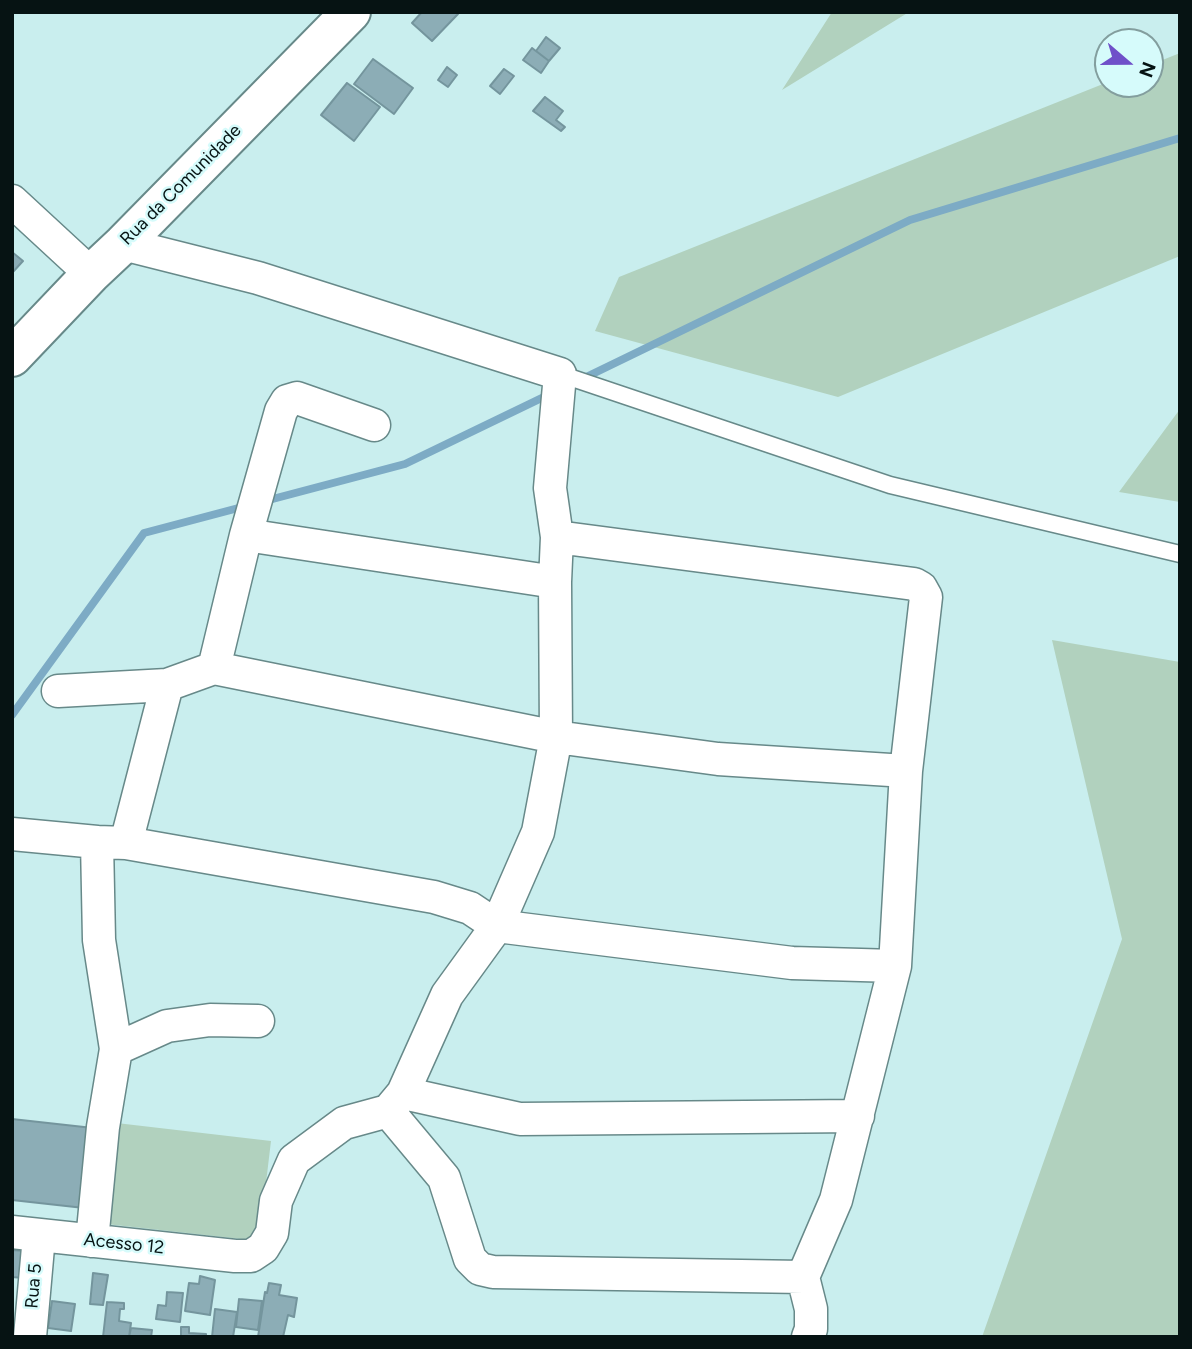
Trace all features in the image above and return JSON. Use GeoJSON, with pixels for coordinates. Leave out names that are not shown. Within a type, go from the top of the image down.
{"type":"FeatureCollection","features":[{"type":"Feature","properties":{"kind":"street","name":"Rua da Comunidade"},"geometry":{"type":"LineString","coordinates":[[12,357],[351,12]]}},
{"type":"Feature","properties":{"kind":"street"},"geometry":{"type":"LineString","coordinates":[[12,201],[91,274]]}},
{"type":"Feature","properties":{"kind":"street"},"geometry":{"type":"LineString","coordinates":[[123,244],[258,278],[560,374],[550,488],[557,537],[556,737],[538,832],[497,926],[447,995],[396,1102]]}},
{"type":"Feature","properties":{"kind":"street"},"geometry":{"type":"LineString","coordinates":[[214,668],[246,535],[281,411],[287,401],[297,398],[374,425]]}},
{"type":"Feature","properties":{"kind":"street"},"geometry":{"type":"LineString","coordinates":[[246,535],[555,582]]}},
{"type":"Feature","properties":{"kind":"street"},"geometry":{"type":"LineString","coordinates":[[557,537],[914,584],[926,597],[906,771],[895,966],[836,1200],[803,1277],[811,1309],[811,1329],[808,1337]]}},
{"type":"Feature","properties":{"kind":"street"},"geometry":{"type":"LineString","coordinates":[[58,691],[167,685],[214,668],[556,737],[718,758],[906,771]]}},
{"type":"Feature","properties":{"kind":"street"},"geometry":{"type":"LineString","coordinates":[[92,1241],[103,1128],[116,1049],[99,940],[111,843],[167,685]]}},
{"type":"Feature","properties":{"kind":"street"},"geometry":{"type":"LineString","coordinates":[[12,834],[111,843],[434,897],[470,908],[497,926],[792,962],[895,966]]}},
{"type":"Feature","properties":{"kind":"street"},"geometry":{"type":"LineString","coordinates":[[116,1049],[167,1026],[209,1020],[258,1021]]}},
{"type":"Feature","properties":{"kind":"street"},"geometry":{"type":"LineString","coordinates":[[396,1102],[520,1119],[858,1116]]}},
{"type":"Feature","properties":{"kind":"street"},"geometry":{"type":"LineString","coordinates":[[396,1102],[444,1178],[470,1259],[480,1269],[493,1272],[803,1277]]}},
{"type":"Feature","properties":{"kind":"street","name":"Acesso 12"},"geometry":{"type":"LineString","coordinates":[[26,1234],[251,1256],[263,1248],[272,1233],[276,1201],[294,1160],[344,1123],[396,1102]]}},
{"type":"Feature","properties":{"kind":"street","name":"Rua 5"},"geometry":{"type":"LineString","coordinates":[[26,1234],[30,1337]]}},
{"type":"Feature","properties":{"kind":"lane"},"geometry":{"type":"LineString","coordinates":[[560,374],[890,485],[1180,554]]}},
{"type":"Feature","properties":{"kind":"green space"},"geometry":{"type":"Polygon","coordinates":[[[832,12],[909,12],[782,90],[832,12]]]}},
{"type":"Feature","properties":{"kind":"green space"},"geometry":{"type":"Polygon","coordinates":[[[1180,53],[1180,256],[838,397],[595,331],[619,277],[1094,88],[1094,98],[1164,98],[1164,59],[1180,53]]]}},
{"type":"Feature","properties":{"kind":"green space"},"geometry":{"type":"Polygon","coordinates":[[[1180,409],[1180,502],[1119,492],[1180,409]]]}},
{"type":"Feature","properties":{"kind":"green space"},"geometry":{"type":"Polygon","coordinates":[[[1052,640],[1180,662],[1180,1337],[982,1337],[1122,939],[1052,640]]]}},
{"type":"Feature","properties":{"kind":"green space"},"geometry":{"type":"Polygon","coordinates":[[[108,1122],[271,1141],[259,1241],[97,1223],[108,1122]]]}},
{"type":"Feature","properties":{"kind":"building"},"geometry":{"type":"Polygon","coordinates":[[[422,12],[458,14],[432,41],[412,23],[422,12]]]}},
{"type":"Feature","properties":{"kind":"building"},"geometry":{"type":"Polygon","coordinates":[[[546,37],[560,48],[549,61],[536,51],[546,37]]]}},
{"type":"Feature","properties":{"kind":"building"},"geometry":{"type":"Polygon","coordinates":[[[532,48],[549,61],[541,73],[523,60],[532,48]]]}},
{"type":"Feature","properties":{"kind":"building"},"geometry":{"type":"Polygon","coordinates":[[[373,59],[413,88],[394,114],[354,84],[373,59]]]}},
{"type":"Feature","properties":{"kind":"building"},"geometry":{"type":"Polygon","coordinates":[[[447,67],[457,75],[448,87],[438,80],[447,67]]]}},
{"type":"Feature","properties":{"kind":"building"},"geometry":{"type":"Polygon","coordinates":[[[504,69],[514,76],[500,94],[490,86],[504,69]]]}},
{"type":"Feature","properties":{"kind":"building"},"geometry":{"type":"Polygon","coordinates":[[[347,83],[380,107],[354,141],[321,115],[347,83]]]}},
{"type":"Feature","properties":{"kind":"building"},"geometry":{"type":"Polygon","coordinates":[[[545,97],[563,111],[556,120],[565,127],[561,131],[533,111],[545,97]]]}},
{"type":"Feature","properties":{"kind":"building"},"geometry":{"type":"Polygon","coordinates":[[[12,252],[23,261],[12,273],[12,252]]]}},
{"type":"Feature","properties":{"kind":"building"},"geometry":{"type":"Polygon","coordinates":[[[12,1119],[93,1128],[84,1208],[12,1200],[12,1119]]]}},
{"type":"Feature","properties":{"kind":"building"},"geometry":{"type":"Polygon","coordinates":[[[12,1250],[26,1251],[23,1278],[12,1277],[12,1250]]]}},
{"type":"Feature","properties":{"kind":"building"},"geometry":{"type":"Polygon","coordinates":[[[93,1273],[108,1275],[103,1305],[90,1304],[93,1273]]]}},
{"type":"Feature","properties":{"kind":"building"},"geometry":{"type":"Polygon","coordinates":[[[200,1276],[215,1280],[210,1315],[185,1311],[189,1283],[199,1284],[200,1276]]]}},
{"type":"Feature","properties":{"kind":"building"},"geometry":{"type":"Polygon","coordinates":[[[269,1283],[281,1285],[279,1295],[297,1298],[294,1317],[288,1315],[283,1337],[258,1337],[265,1292],[267,1293],[269,1283]]]}},
{"type":"Feature","properties":{"kind":"building"},"geometry":{"type":"Polygon","coordinates":[[[167,1292],[183,1293],[180,1322],[156,1319],[158,1305],[166,1306],[167,1292]]]}},
{"type":"Feature","properties":{"kind":"building"},"geometry":{"type":"Polygon","coordinates":[[[239,1299],[262,1301],[258,1330],[236,1327],[239,1299]]]}},
{"type":"Feature","properties":{"kind":"building"},"geometry":{"type":"Polygon","coordinates":[[[52,1301],[75,1304],[71,1331],[48,1328],[52,1301]]]}},
{"type":"Feature","properties":{"kind":"building"},"geometry":{"type":"Polygon","coordinates":[[[107,1302],[124,1303],[124,1309],[120,1309],[119,1321],[131,1323],[129,1337],[103,1337],[107,1302]]]}},
{"type":"Feature","properties":{"kind":"building"},"geometry":{"type":"Polygon","coordinates":[[[215,1309],[237,1312],[233,1337],[212,1337],[215,1309]]]}},
{"type":"Feature","properties":{"kind":"building"},"geometry":{"type":"Polygon","coordinates":[[[181,1327],[189,1327],[189,1333],[206,1334],[206,1337],[181,1337],[181,1327]]]}},
{"type":"Feature","properties":{"kind":"building"},"geometry":{"type":"Polygon","coordinates":[[[131,1328],[152,1330],[151,1337],[129,1337],[131,1328]]]}},
{"type":"Feature","properties":{"kind":"waterway"},"geometry":{"type":"LineString","coordinates":[[580,380],[910,220],[1180,138]]}},
{"type":"Feature","properties":{"kind":"waterway"},"geometry":{"type":"LineString","coordinates":[[265,501],[405,464],[550,394]]}},
{"type":"Feature","properties":{"kind":"waterway"},"geometry":{"type":"LineString","coordinates":[[12,715],[144,533],[246,506]]}}]}
